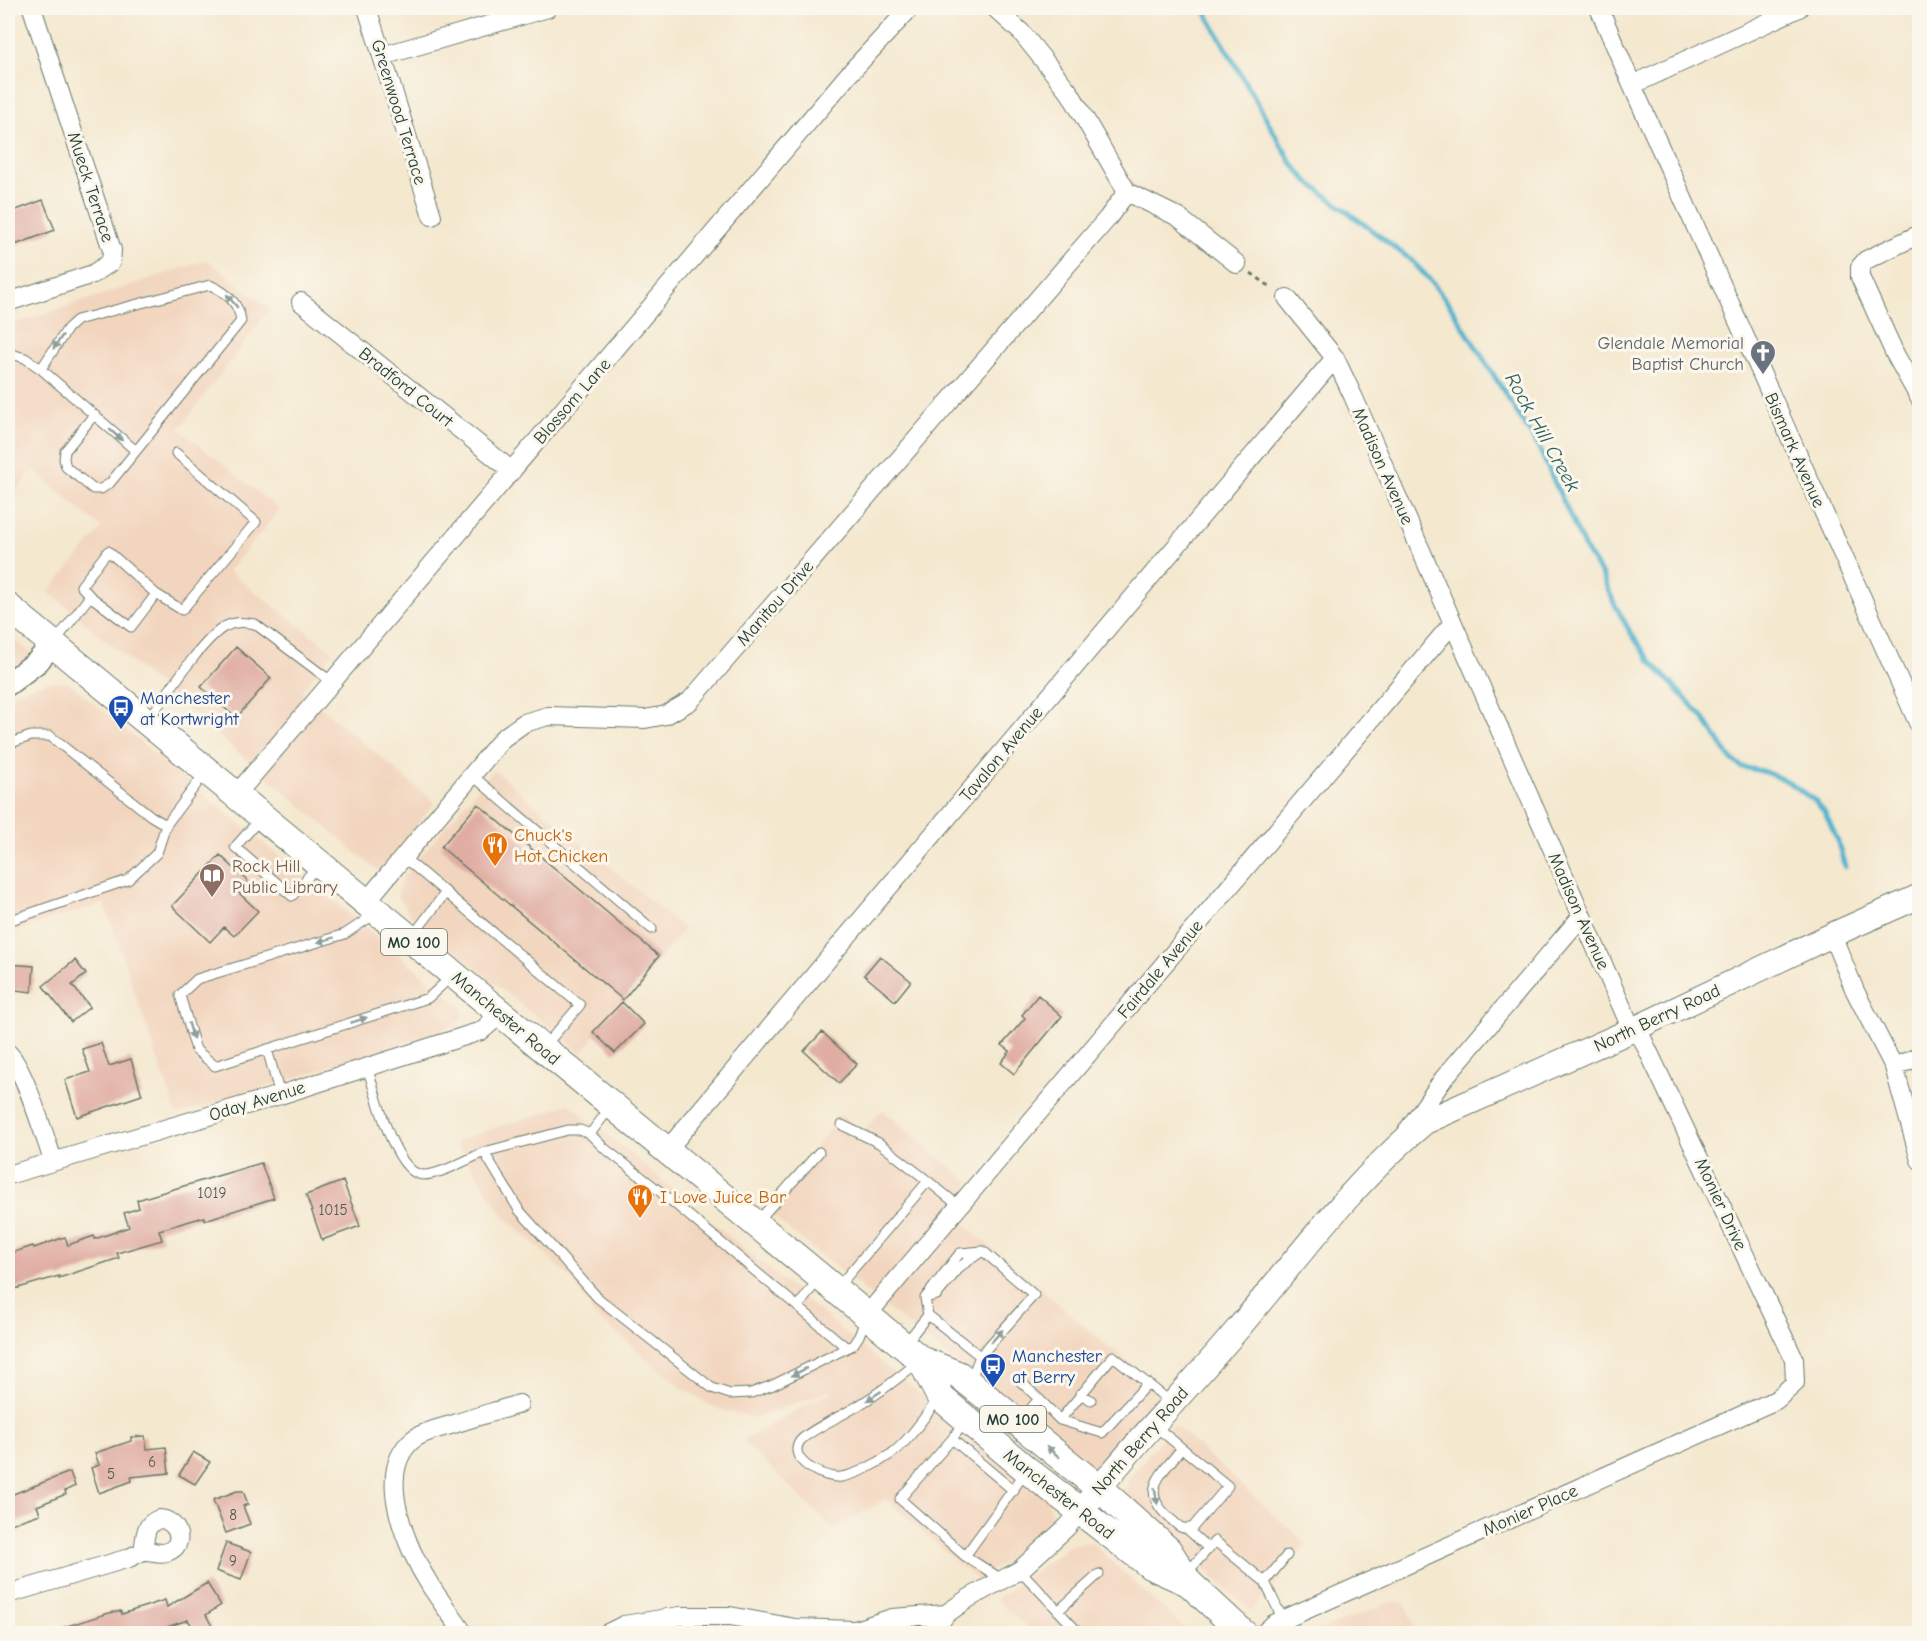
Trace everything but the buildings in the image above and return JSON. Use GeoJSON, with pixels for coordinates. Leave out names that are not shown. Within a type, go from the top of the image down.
{"type":"FeatureCollection","features":[{"type":"Feature","properties":{"kind":"main road","name":"Manchester Road"},"geometry":{"type":"LineString","coordinates":[[8,607],[912,1353],[958,1375],[1099,1488],[1167,1533],[1168,1550],[1186,1579],[1238,1631]]}},
{"type":"Feature","properties":{"kind":"main road","name":"North Berry Road"},"geometry":{"type":"LineString","coordinates":[[1081,1511],[1172,1403],[1224,1346],[1369,1173],[1398,1144],[1425,1122],[1632,1030],[1920,896]]}},
{"type":"Feature","properties":{"kind":"main road","name":"Manchester Road"},"geometry":{"type":"LineString","coordinates":[[912,1353],[959,1429],[1021,1480],[1081,1511],[1151,1566],[1186,1579]]}},
{"type":"Feature","properties":{"kind":"street","name":"Mueck Terrace"},"geometry":{"type":"LineString","coordinates":[[8,302],[93,274],[111,262],[112,250],[32,8]]}},
{"type":"Feature","properties":{"kind":"street","name":"Greenwood Terrace"},"geometry":{"type":"LineString","coordinates":[[367,8],[432,216]]}},
{"type":"Feature","properties":{"kind":"street"},"geometry":{"type":"LineString","coordinates":[[382,56],[548,8]]}},
{"type":"Feature","properties":{"kind":"street","name":"Blossom Lane"},"geometry":{"type":"LineString","coordinates":[[235,796],[849,74],[909,8]]}},
{"type":"Feature","properties":{"kind":"street"},"geometry":{"type":"LineString","coordinates":[[995,8],[1021,32],[1070,93],[1127,192],[1178,217],[1237,264]]}},
{"type":"Feature","properties":{"kind":"street","name":"Bismark Avenue"},"geometry":{"type":"LineString","coordinates":[[1599,8],[1920,727]]}},
{"type":"Feature","properties":{"kind":"street"},"geometry":{"type":"LineString","coordinates":[[1632,85],[1799,8]]}},
{"type":"Feature","properties":{"kind":"street","name":"Manitou Drive"},"geometry":{"type":"LineString","coordinates":[[371,908],[402,856],[503,738],[524,723],[548,716],[645,719],[666,716],[690,701],[1107,219],[1127,192]]}},
{"type":"Feature","properties":{"kind":"street"},"geometry":{"type":"LineString","coordinates":[[1920,234],[1866,260],[1860,267],[1860,277],[1895,354],[1920,399]]}},
{"type":"Feature","properties":{"kind":"street","name":"Madison Avenue"},"geometry":{"type":"LineString","coordinates":[[1287,298],[1335,358],[1353,396],[1632,1030]]}},
{"type":"Feature","properties":{"kind":"street","name":"Bradford Court"},"geometry":{"type":"LineString","coordinates":[[301,302],[512,471]]}},
{"type":"Feature","properties":{"kind":"street","name":"Tavalon Avenue"},"geometry":{"type":"LineString","coordinates":[[667,1150],[1335,358]]}},
{"type":"Feature","properties":{"kind":"street","name":"Fairdale Avenue"},"geometry":{"type":"LineString","coordinates":[[867,1314],[1452,624]]}},
{"type":"Feature","properties":{"kind":"street"},"geometry":{"type":"LineString","coordinates":[[8,684],[37,662],[53,644]]}},
{"type":"Feature","properties":{"kind":"street","name":"North Berry Road"},"geometry":{"type":"LineString","coordinates":[[1398,1144],[1444,1078],[1581,917]]}},
{"type":"Feature","properties":{"kind":"street"},"geometry":{"type":"LineString","coordinates":[[1832,935],[1855,991],[1894,1067],[1920,1160]]}},
{"type":"Feature","properties":{"kind":"street","name":"Oday Avenue"},"geometry":{"type":"LineString","coordinates":[[8,1174],[280,1095],[481,1031],[501,1014]]}},
{"type":"Feature","properties":{"kind":"street","name":"Monier Drive"},"geometry":{"type":"LineString","coordinates":[[1632,1030],[1642,1038],[1794,1359],[1795,1383]]}},
{"type":"Feature","properties":{"kind":"street"},"geometry":{"type":"LineString","coordinates":[[8,1053],[13,1058],[23,1081],[53,1160]]}},
{"type":"Feature","properties":{"kind":"street"},"geometry":{"type":"LineString","coordinates":[[1894,1067],[1920,1056]]}},
{"type":"Feature","properties":{"kind":"street","name":"Monier Place"},"geometry":{"type":"LineString","coordinates":[[1263,1634],[1274,1624],[1776,1400],[1795,1383]]}},
{"type":"Feature","properties":{"kind":"street"},"geometry":{"type":"LineString","coordinates":[[464,1634],[429,1584],[402,1527],[394,1485],[395,1469],[402,1451],[416,1437],[519,1404]]}},
{"type":"Feature","properties":{"kind":"street","name":"North Berry Road"},"geometry":{"type":"LineString","coordinates":[[946,1614],[969,1598],[1020,1570],[1068,1527],[1081,1511]]}},
{"type":"Feature","properties":{"kind":"street"},"geometry":{"type":"LineString","coordinates":[[8,1594],[129,1558],[143,1551]]}},
{"type":"Feature","properties":{"kind":"street"},"geometry":{"type":"LineString","coordinates":[[606,1634],[624,1625],[680,1616],[730,1616],[795,1628],[856,1632],[892,1618],[946,1614]]}},
{"type":"Feature","properties":{"kind":"street"},"geometry":{"type":"LineString","coordinates":[[932,1634],[946,1614]]}},
{"type":"Feature","properties":{"kind":"lane"},"geometry":{"type":"LineString","coordinates":[[41,369],[68,328],[77,320],[210,285],[221,290],[234,302],[240,312],[241,321],[136,452],[110,483],[101,489],[93,489],[66,466],[64,459],[65,451],[94,416]]}},
{"type":"Feature","properties":{"kind":"lane"},"geometry":{"type":"LineString","coordinates":[[8,353],[25,358],[41,369],[136,452]]}},
{"type":"Feature","properties":{"kind":"lane"},"geometry":{"type":"LineString","coordinates":[[156,594],[131,627],[90,596],[81,585],[108,551],[156,594],[182,610],[256,522],[176,453]]}},
{"type":"Feature","properties":{"kind":"lane"},"geometry":{"type":"LineString","coordinates":[[53,644],[90,596]]}},
{"type":"Feature","properties":{"kind":"lane"},"geometry":{"type":"LineString","coordinates":[[146,723],[211,637],[226,626],[241,621],[255,624],[332,682]]}},
{"type":"Feature","properties":{"kind":"lane"},"geometry":{"type":"LineString","coordinates":[[8,744],[31,736],[50,736],[151,816],[166,825]]}},
{"type":"Feature","properties":{"kind":"lane"},"geometry":{"type":"LineString","coordinates":[[8,921],[128,880],[157,853],[166,825],[206,771]]}},
{"type":"Feature","properties":{"kind":"lane"},"geometry":{"type":"LineString","coordinates":[[472,775],[652,929]]}},
{"type":"Feature","properties":{"kind":"lane"},"geometry":{"type":"LineString","coordinates":[[262,817],[235,847],[292,896],[318,864]]}},
{"type":"Feature","properties":{"kind":"lane"},"geometry":{"type":"LineString","coordinates":[[402,856],[580,1005],[543,1049]]}},
{"type":"Feature","properties":{"kind":"lane"},"geometry":{"type":"LineString","coordinates":[[411,939],[446,892]]}},
{"type":"Feature","properties":{"kind":"lane"},"geometry":{"type":"LineString","coordinates":[[371,908],[345,934],[198,979],[180,995],[196,1050],[215,1065],[428,998],[453,975]]}},
{"type":"Feature","properties":{"kind":"lane"},"geometry":{"type":"LineString","coordinates":[[267,1049],[280,1095]]}},
{"type":"Feature","properties":{"kind":"lane"},"geometry":{"type":"LineString","coordinates":[[367,1066],[388,1132],[400,1157],[411,1171],[417,1174],[428,1174],[484,1152],[568,1130],[580,1130],[591,1134],[603,1147],[847,1348]]}},
{"type":"Feature","properties":{"kind":"lane"},"geometry":{"type":"LineString","coordinates":[[591,1134],[612,1105]]}},
{"type":"Feature","properties":{"kind":"lane"},"geometry":{"type":"LineString","coordinates":[[842,1125],[879,1143],[959,1206]]}},
{"type":"Feature","properties":{"kind":"lane"},"geometry":{"type":"LineString","coordinates":[[484,1152],[519,1210],[598,1299],[712,1389],[730,1394],[751,1393],[773,1385],[853,1345],[867,1314]]}},
{"type":"Feature","properties":{"kind":"lane"},"geometry":{"type":"LineString","coordinates":[[756,1223],[819,1152]]}},
{"type":"Feature","properties":{"kind":"lane"},"geometry":{"type":"LineString","coordinates":[[798,1307],[828,1282],[928,1181]]}},
{"type":"Feature","properties":{"kind":"lane"},"geometry":{"type":"LineString","coordinates":[[940,1397],[901,1446],[890,1455],[865,1468],[848,1475],[831,1477],[808,1467],[801,1460],[797,1450],[807,1435],[844,1415],[892,1384],[912,1353],[928,1316],[925,1298],[938,1295],[961,1266],[983,1251],[1034,1295],[980,1356],[969,1383]]}},
{"type":"Feature","properties":{"kind":"lane"},"geometry":{"type":"LineString","coordinates":[[928,1316],[980,1356]]}},
{"type":"Feature","properties":{"kind":"lane"},"geometry":{"type":"LineString","coordinates":[[1060,1420],[1113,1356],[1172,1403]]}},
{"type":"Feature","properties":{"kind":"lane"},"geometry":{"type":"LineString","coordinates":[[1020,1381],[1060,1420],[1102,1433],[1117,1411],[1148,1383]]}},
{"type":"Feature","properties":{"kind":"lane"},"geometry":{"type":"LineString","coordinates":[[1080,1394],[1091,1400]]}},
{"type":"Feature","properties":{"kind":"lane"},"geometry":{"type":"LineString","coordinates":[[1018,1423],[1039,1399]]}},
{"type":"Feature","properties":{"kind":"lane"},"geometry":{"type":"LineString","coordinates":[[1153,1425],[1182,1448],[1228,1486],[1193,1527],[1167,1533],[1154,1501],[1153,1489],[1156,1480],[1182,1448]]}},
{"type":"Feature","properties":{"kind":"lane"},"geometry":{"type":"LineString","coordinates":[[959,1429],[900,1498],[965,1556],[1003,1580]]}},
{"type":"Feature","properties":{"kind":"lane"},"geometry":{"type":"LineString","coordinates":[[965,1556],[1021,1480]]}},
{"type":"Feature","properties":{"kind":"lane"},"geometry":{"type":"LineString","coordinates":[[1187,1529],[1208,1548]]}},
{"type":"Feature","properties":{"kind":"lane"},"geometry":{"type":"LineString","coordinates":[[1186,1579],[1215,1541],[1265,1582],[1283,1620]]}},
{"type":"Feature","properties":{"kind":"lane"},"geometry":{"type":"LineString","coordinates":[[1265,1582],[1287,1555]]}},
{"type":"Feature","properties":{"kind":"lane"},"geometry":{"type":"LineString","coordinates":[[1020,1570],[1080,1634]]}},
{"type":"Feature","properties":{"kind":"lane"},"geometry":{"type":"LineString","coordinates":[[1058,1611],[1099,1574]]}},
{"type":"Feature","properties":{"kind":"path"},"geometry":{"type":"LineString","coordinates":[[1237,264],[1287,298]]}},
{"type":"Feature","properties":{"kind":"shaded area"},"geometry":{"type":"Polygon","coordinates":[[[207,260],[270,309],[179,429],[280,510],[228,571],[334,652],[301,691],[435,803],[378,871],[49,592],[102,528],[33,470],[8,502],[8,326],[207,260]]]}},
{"type":"Feature","properties":{"kind":"shaded area"},"geometry":{"type":"Polygon","coordinates":[[[8,634],[29,651],[31,659],[25,665],[8,670],[8,634]]]}},
{"type":"Feature","properties":{"kind":"shaded area"},"geometry":{"type":"Polygon","coordinates":[[[47,682],[69,683],[452,999],[462,1008],[462,1018],[453,1026],[430,1035],[177,1115],[104,903],[8,933],[8,695],[47,682]]]}},
{"type":"Feature","properties":{"kind":"shaded area"},"geometry":{"type":"Polygon","coordinates":[[[494,770],[684,929],[581,1053],[411,916],[398,896],[402,878],[494,770]]]}},
{"type":"Feature","properties":{"kind":"shaded area"},"geometry":{"type":"Polygon","coordinates":[[[570,1104],[883,1364],[1048,1497],[1051,1518],[1040,1539],[977,1580],[886,1499],[834,1529],[742,1441],[837,1388],[755,1418],[714,1408],[683,1388],[594,1315],[571,1278],[503,1215],[455,1141],[570,1104]]]}},
{"type":"Feature","properties":{"kind":"shaded area"},"geometry":{"type":"Polygon","coordinates":[[[882,1110],[970,1183],[949,1212],[1164,1393],[1108,1459],[1093,1467],[1078,1461],[766,1211],[841,1115],[862,1132],[882,1110]]]}},
{"type":"Feature","properties":{"kind":"shaded area"},"geometry":{"type":"Polygon","coordinates":[[[1173,1424],[1307,1544],[1251,1611],[1133,1504],[1127,1492],[1128,1479],[1173,1424]]]}},
{"type":"Feature","properties":{"kind":"shaded area"},"geometry":{"type":"Polygon","coordinates":[[[1092,1543],[1189,1633],[1033,1633],[996,1600],[1071,1545],[1092,1543]]]}},
{"type":"Feature","properties":{"kind":"shaded area"},"geometry":{"type":"Polygon","coordinates":[[[1394,1601],[1405,1603],[1418,1633],[1311,1633],[1394,1601]]]}},
{"type":"Feature","properties":{"kind":"waterway","name":"Rock Hill Creek"},"geometry":{"type":"LineString","coordinates":[[1203,8],[1291,162],[1307,181],[1411,260],[1451,307],[1538,446],[1586,551],[1602,575],[1630,632],[1651,662],[1702,716],[1730,758],[1742,767],[1762,771],[1785,780],[1814,800],[1824,811],[1837,839],[1845,867]]}},
{"type":"Feature","properties":{"kind":"place","name":"Glendale Memorial Baptist Church"},"geometry":{"type":"Point","coordinates":[1763,376]}},
{"type":"Feature","properties":{"kind":"place","name":"Manchester at Kortwright"},"geometry":{"type":"Point","coordinates":[121,731]}},
{"type":"Feature","properties":{"kind":"place","name":"Chuck's Hot Chicken"},"geometry":{"type":"Point","coordinates":[495,868]}},
{"type":"Feature","properties":{"kind":"place","name":"Rock Hill Public Library"},"geometry":{"type":"Point","coordinates":[212,899]}},
{"type":"Feature","properties":{"kind":"place","name":"I Love Juice Bar"},"geometry":{"type":"Point","coordinates":[640,1220]}},
{"type":"Feature","properties":{"kind":"place","name":"Manchester at Berry"},"geometry":{"type":"Point","coordinates":[993,1389]}}]}
